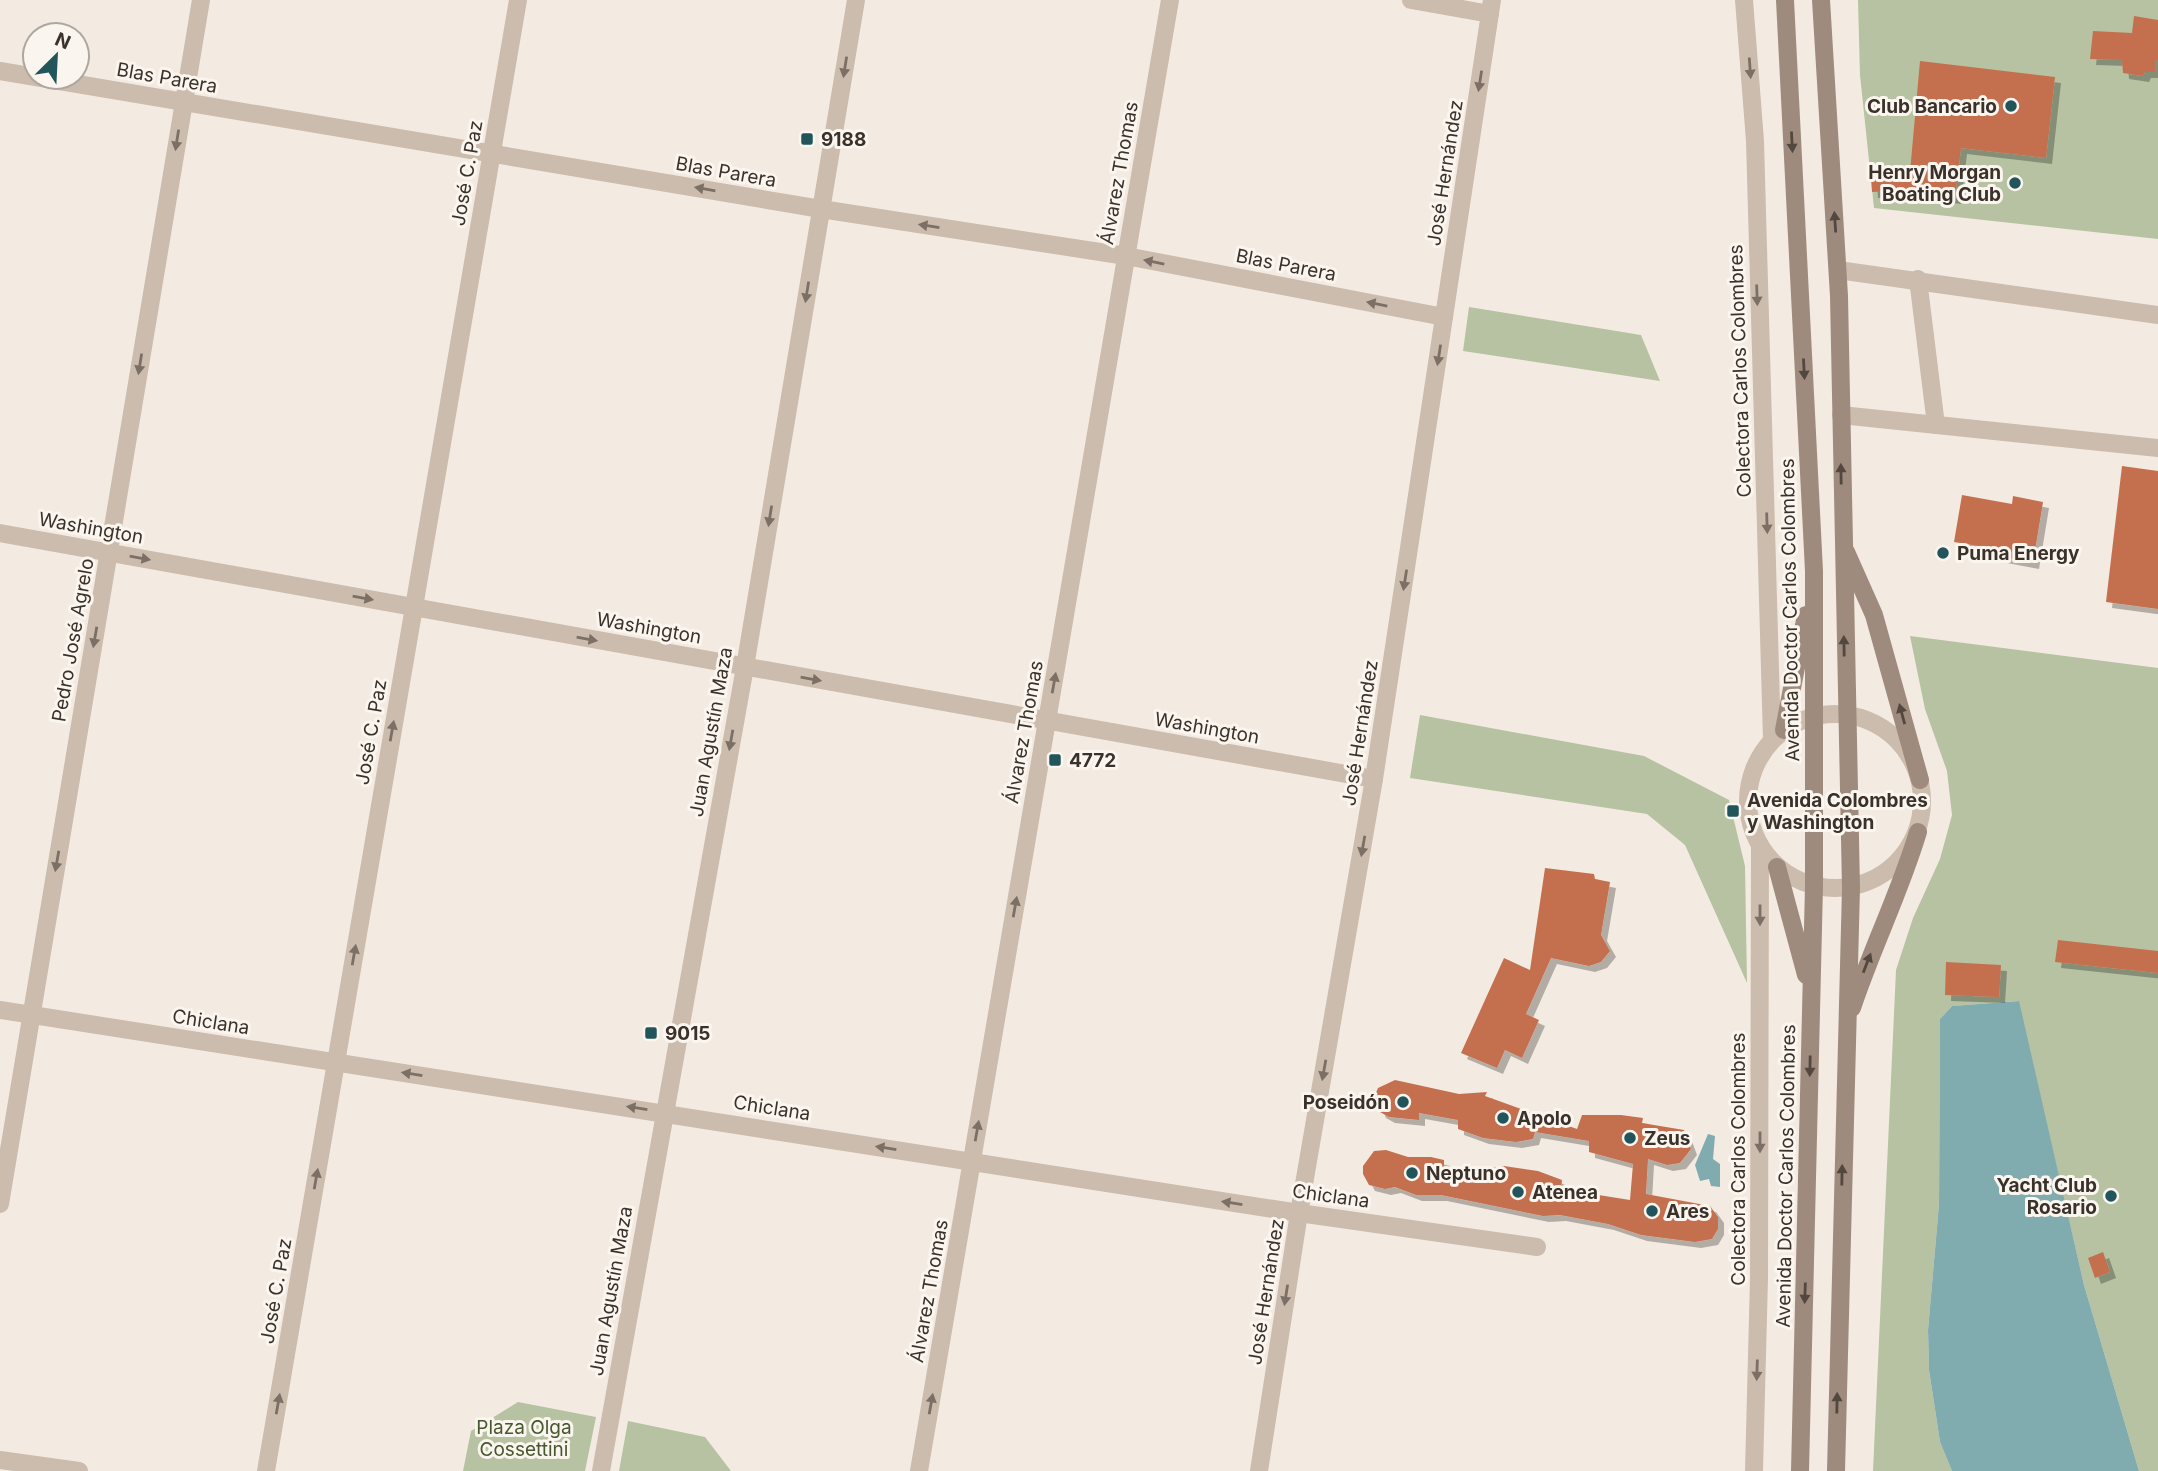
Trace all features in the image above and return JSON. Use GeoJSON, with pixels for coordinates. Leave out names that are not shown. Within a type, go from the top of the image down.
{"type":"FeatureCollection","features":[{"type":"Feature","properties":{"kind":"main road","name":"Avenida Doctor Carlos Colombres"},"geometry":{"type":"LineString","coordinates":[[1785,0],[1814,571],[1814,886],[1800,1471]]}},
{"type":"Feature","properties":{"kind":"main road"},"geometry":{"type":"LineString","coordinates":[[1821,0],[1838,270],[1851,888],[1845,1028],[1836,1471]]}},
{"type":"Feature","properties":{"kind":"main road"},"geometry":{"type":"LineString","coordinates":[[1842,542],[1874,615],[1920,780]]}},
{"type":"Feature","properties":{"kind":"main road"},"geometry":{"type":"LineString","coordinates":[[1778,735],[1814,571]]}},
{"type":"Feature","properties":{"kind":"main road"},"geometry":{"type":"LineString","coordinates":[[1845,1028],[1880,932],[1904,879],[1917,832]]}},
{"type":"Feature","properties":{"kind":"main road"},"geometry":{"type":"LineString","coordinates":[[1777,867],[1811,998]]}},
{"type":"Feature","properties":{"kind":"street","name":"Pedro José Agrelo"},"geometry":{"type":"LineString","coordinates":[[0,1204],[201,0]]}},
{"type":"Feature","properties":{"kind":"street","name":"José C. Paz"},"geometry":{"type":"LineString","coordinates":[[267,1471],[518,0]]}},
{"type":"Feature","properties":{"kind":"street","name":"Juan Agustín Maza"},"geometry":{"type":"LineString","coordinates":[[601,1471],[663,1112],[745,667],[856,0]]}},
{"type":"Feature","properties":{"kind":"street","name":"Álvarez Thomas"},"geometry":{"type":"LineString","coordinates":[[919,1471],[1170,0]]}},
{"type":"Feature","properties":{"kind":"street"},"geometry":{"type":"LineString","coordinates":[[1411,0],[1491,7]]}},
{"type":"Feature","properties":{"kind":"street","name":"Colectora Carlos Colombres"},"geometry":{"type":"LineString","coordinates":[[1744,0],[1755,141],[1778,735]]}},
{"type":"Feature","properties":{"kind":"street","name":"José Hernández"},"geometry":{"type":"LineString","coordinates":[[1259,1471],[1299,1213],[1374,779],[1491,7]]}},
{"type":"Feature","properties":{"kind":"street","name":"Blas Parera"},"geometry":{"type":"LineString","coordinates":[[0,71],[821,209],[1126,256],[1444,317]]}},
{"type":"Feature","properties":{"kind":"street"},"geometry":{"type":"LineString","coordinates":[[1838,270],[1918,279],[2158,316]]}},
{"type":"Feature","properties":{"kind":"street"},"geometry":{"type":"LineString","coordinates":[[1918,279],[1936,425]]}},
{"type":"Feature","properties":{"kind":"street"},"geometry":{"type":"LineString","coordinates":[[1841,415],[2158,448]]}},
{"type":"Feature","properties":{"kind":"street","name":"Washington"},"geometry":{"type":"LineString","coordinates":[[0,533],[1374,779]]}},
{"type":"Feature","properties":{"kind":"street"},"geometry":{"type":"LineString","coordinates":[[1846,715],[1879,726],[1905,749],[1920,780],[1923,806],[1917,832],[1902,858],[1879,877],[1851,888],[1814,886],[1794,879],[1777,867],[1760,846],[1748,812],[1749,786],[1757,761],[1778,735],[1814,716],[1846,715]]}},
{"type":"Feature","properties":{"kind":"street","name":"Colectora Carlos Colombres"},"geometry":{"type":"LineString","coordinates":[[1754,1471],[1759,1264],[1760,846]]}},
{"type":"Feature","properties":{"kind":"street","name":"Chiclana"},"geometry":{"type":"LineString","coordinates":[[0,1010],[1299,1213],[1537,1247]]}},
{"type":"Feature","properties":{"kind":"street"},"geometry":{"type":"LineString","coordinates":[[0,1460],[79,1471]]}},
{"type":"Feature","properties":{"kind":"green space","name":"Club Bancario"},"geometry":{"type":"Polygon","coordinates":[[[1858,0],[2158,0],[2158,239],[1874,208],[1860,75],[1858,0]]]}},
{"type":"Feature","properties":{"kind":"green space"},"geometry":{"type":"Polygon","coordinates":[[[1469,307],[1641,335],[1660,381],[1463,351],[1469,307]]]}},
{"type":"Feature","properties":{"kind":"green space"},"geometry":{"type":"Polygon","coordinates":[[[1910,636],[2158,668],[2158,1471],[2139,1471],[2084,1285],[2018,1001],[1952,1006],[1940,1019],[1939,1204],[1928,1330],[1929,1370],[1940,1442],[1952,1471],[1873,1471],[1896,970],[1913,918],[1940,859],[1952,815],[1947,771],[1925,709],[1910,636]]]}},
{"type":"Feature","properties":{"kind":"green space"},"geometry":{"type":"Polygon","coordinates":[[[1420,715],[1644,756],[1729,800],[1745,866],[1747,983],[1685,845],[1647,814],[1410,778],[1420,715]]]}},
{"type":"Feature","properties":{"kind":"green space","name":"Plaza Olga Cossettini"},"geometry":{"type":"Polygon","coordinates":[[[518,1402],[596,1417],[585,1471],[463,1471],[471,1431],[518,1402]]]}},
{"type":"Feature","properties":{"kind":"green space","name":"Plaza Olga Cossettini"},"geometry":{"type":"Polygon","coordinates":[[[628,1421],[705,1437],[731,1471],[619,1471],[628,1421]]]}},
{"type":"Feature","properties":{"kind":"water"},"geometry":{"type":"Polygon","coordinates":[[[2019,1001],[2084,1285],[2139,1471],[1952,1471],[1940,1442],[1929,1370],[1928,1330],[1939,1204],[1940,1019],[1952,1006],[2019,1001]]]}},
{"type":"Feature","properties":{"kind":"water"},"geometry":{"type":"Polygon","coordinates":[[[1708,1134],[1715,1136],[1713,1159],[1720,1164],[1720,1187],[1711,1186],[1709,1179],[1700,1181],[1695,1165],[1708,1134]]]}},
{"type":"Feature","properties":{"kind":"building"},"geometry":{"type":"Polygon","coordinates":[[[2134,16],[2158,20],[2158,60],[2155,60],[2155,72],[2145,72],[2143,76],[2123,73],[2122,60],[2090,59],[2093,31],[2132,33],[2134,16]]]}},
{"type":"Feature","properties":{"kind":"building"},"geometry":{"type":"Polygon","coordinates":[[[1920,61],[2055,77],[2046,158],[1961,148],[1955,198],[1899,191],[1872,192],[1871,174],[1910,172],[1920,61]]]}},
{"type":"Feature","properties":{"kind":"building"},"geometry":{"type":"Polygon","coordinates":[[[2122,466],[2158,471],[2158,609],[2106,602],[2122,466]]]}},
{"type":"Feature","properties":{"kind":"building"},"geometry":{"type":"Polygon","coordinates":[[[1962,495],[2012,504],[2013,496],[2043,502],[2033,563],[2001,557],[2003,550],[1954,542],[1962,495]]]}},
{"type":"Feature","properties":{"kind":"building"},"geometry":{"type":"Polygon","coordinates":[[[1545,868],[1594,874],[1595,879],[1610,882],[1601,935],[1610,951],[1601,962],[1589,966],[1551,958],[1526,1014],[1539,1020],[1522,1058],[1505,1050],[1497,1068],[1461,1053],[1504,958],[1530,970],[1545,868]]]}},
{"type":"Feature","properties":{"kind":"building"},"geometry":{"type":"Polygon","coordinates":[[[2058,940],[2158,951],[2158,973],[2055,962],[2058,940]]]}},
{"type":"Feature","properties":{"kind":"building"},"geometry":{"type":"Polygon","coordinates":[[[1946,962],[2001,965],[1999,997],[1945,995],[1946,962]]]}},
{"type":"Feature","properties":{"kind":"building"},"geometry":{"type":"Polygon","coordinates":[[[1395,1080],[1459,1094],[1487,1092],[1485,1096],[1577,1129],[1582,1115],[1621,1115],[1643,1118],[1642,1123],[1684,1130],[1691,1149],[1680,1163],[1667,1165],[1648,1159],[1646,1194],[1710,1206],[1718,1217],[1718,1229],[1712,1239],[1695,1242],[1641,1235],[1608,1224],[1560,1215],[1543,1216],[1441,1195],[1416,1195],[1395,1187],[1385,1189],[1369,1185],[1363,1174],[1363,1166],[1374,1151],[1386,1150],[1408,1157],[1444,1160],[1444,1169],[1462,1172],[1485,1175],[1487,1169],[1504,1166],[1538,1171],[1562,1180],[1561,1189],[1630,1200],[1633,1164],[1589,1152],[1589,1141],[1535,1132],[1533,1139],[1516,1142],[1483,1138],[1458,1129],[1458,1120],[1419,1113],[1419,1120],[1389,1117],[1380,1112],[1374,1097],[1378,1088],[1395,1080]]]}},
{"type":"Feature","properties":{"kind":"building"},"geometry":{"type":"Polygon","coordinates":[[[2103,1252],[2110,1272],[2095,1278],[2088,1258],[2103,1252]]]}},
{"type":"Feature","properties":{"kind":"place","name":"Club Bancario"},"geometry":{"type":"Point","coordinates":[2011,106]}},
{"type":"Feature","properties":{"kind":"place","name":"9188"},"geometry":{"type":"Point","coordinates":[807,139]}},
{"type":"Feature","properties":{"kind":"place","name":"Henry Morgan Boating Club"},"geometry":{"type":"Point","coordinates":[2015,183]}},
{"type":"Feature","properties":{"kind":"place","name":"Puma Energy"},"geometry":{"type":"Point","coordinates":[1943,553]}},
{"type":"Feature","properties":{"kind":"place","name":"4772"},"geometry":{"type":"Point","coordinates":[1055,760]}},
{"type":"Feature","properties":{"kind":"place","name":"Avenida Colombres y Washington"},"geometry":{"type":"Point","coordinates":[1733,811]}},
{"type":"Feature","properties":{"kind":"place","name":"9015"},"geometry":{"type":"Point","coordinates":[651,1033]}},
{"type":"Feature","properties":{"kind":"place","name":"Poseidón"},"geometry":{"type":"Point","coordinates":[1403,1102]}},
{"type":"Feature","properties":{"kind":"place","name":"Apolo"},"geometry":{"type":"Point","coordinates":[1503,1118]}},
{"type":"Feature","properties":{"kind":"place","name":"Zeus"},"geometry":{"type":"Point","coordinates":[1630,1138]}},
{"type":"Feature","properties":{"kind":"place","name":"Neptuno"},"geometry":{"type":"Point","coordinates":[1412,1173]}},
{"type":"Feature","properties":{"kind":"place","name":"Atenea"},"geometry":{"type":"Point","coordinates":[1518,1192]}},
{"type":"Feature","properties":{"kind":"place","name":"Yacht Club Rosario"},"geometry":{"type":"Point","coordinates":[2111,1196]}},
{"type":"Feature","properties":{"kind":"place","name":"Ares"},"geometry":{"type":"Point","coordinates":[1652,1211]}}]}
